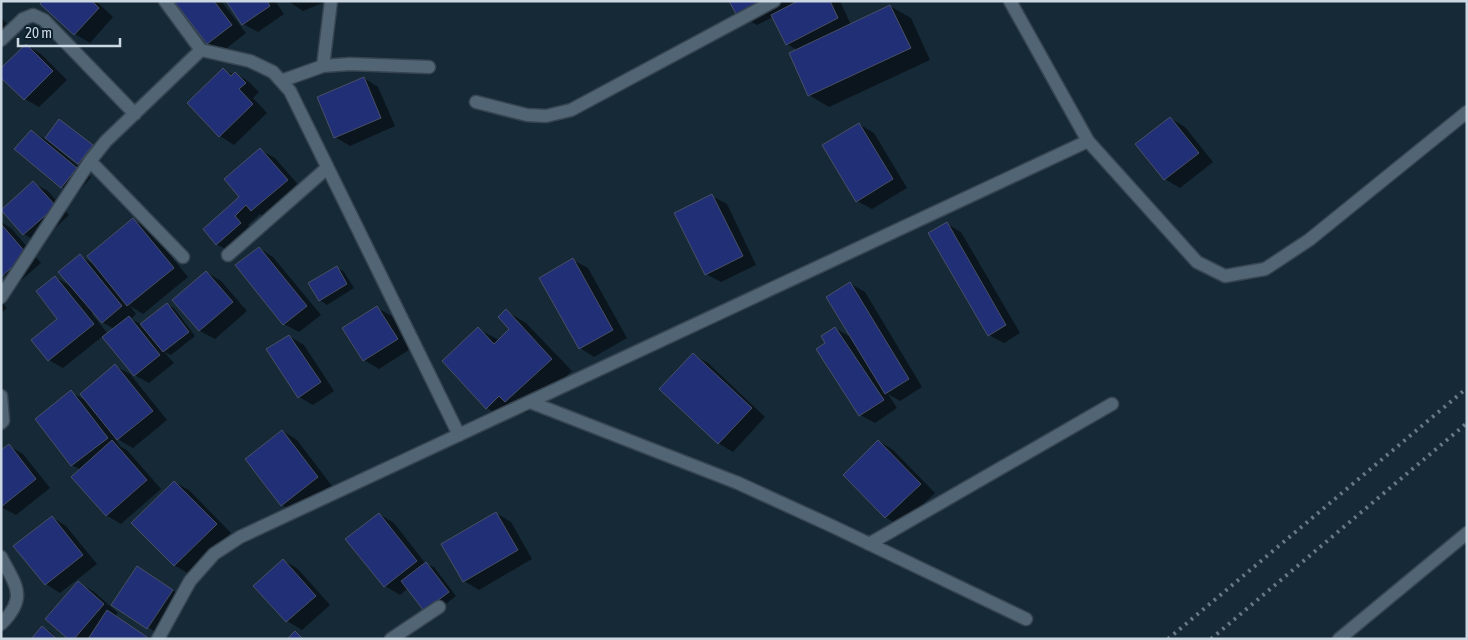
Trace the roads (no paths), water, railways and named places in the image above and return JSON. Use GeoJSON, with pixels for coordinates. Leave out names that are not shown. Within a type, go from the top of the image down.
{"type":"FeatureCollection","features":[{"type":"Feature","properties":{"kind":"street"},"geometry":{"type":"LineString","coordinates":[[165,1],[201,50],[250,61],[273,72],[290,91],[459,435]]}},
{"type":"Feature","properties":{"kind":"street"},"geometry":{"type":"LineString","coordinates":[[323,66],[331,1]]}},
{"type":"Feature","properties":{"kind":"street"},"geometry":{"type":"LineString","coordinates":[[476,102],[526,115],[546,116],[571,110],[774,1]]}},
{"type":"Feature","properties":{"kind":"street"},"geometry":{"type":"LineString","coordinates":[[1010,1],[1088,141],[1197,262],[1225,276],[1265,270],[1309,240],[1467,112]]}},
{"type":"Feature","properties":{"kind":"street"},"geometry":{"type":"LineString","coordinates":[[1,40],[23,19],[33,15],[44,20],[135,114]]}},
{"type":"Feature","properties":{"kind":"street"},"geometry":{"type":"LineString","coordinates":[[1,297],[90,161],[106,141],[201,50]]}},
{"type":"Feature","properties":{"kind":"street"},"geometry":{"type":"LineString","coordinates":[[281,81],[323,66],[350,64],[430,67]]}},
{"type":"Feature","properties":{"kind":"street"},"geometry":{"type":"LineString","coordinates":[[158,639],[190,581],[214,554],[240,537],[1088,141]]}},
{"type":"Feature","properties":{"kind":"street"},"geometry":{"type":"LineString","coordinates":[[90,161],[182,257]]}},
{"type":"Feature","properties":{"kind":"street"},"geometry":{"type":"LineString","coordinates":[[228,255],[327,168]]}},
{"type":"Feature","properties":{"kind":"street"},"geometry":{"type":"LineString","coordinates":[[1,396],[3,421],[1,423]]}},
{"type":"Feature","properties":{"kind":"street"},"geometry":{"type":"LineString","coordinates":[[530,402],[738,483],[1026,619]]}},
{"type":"Feature","properties":{"kind":"street"},"geometry":{"type":"LineString","coordinates":[[869,544],[1112,404]]}},
{"type":"Feature","properties":{"kind":"street"},"geometry":{"type":"LineString","coordinates":[[1339,639],[1467,534]]}},
{"type":"Feature","properties":{"kind":"street"},"geometry":{"type":"LineString","coordinates":[[1,557],[16,587],[18,600],[11,614],[1,624]]}},
{"type":"Feature","properties":{"kind":"street"},"geometry":{"type":"LineString","coordinates":[[391,639],[440,607]]}},
{"type":"Feature","properties":{"kind":"railway"},"geometry":{"type":"LineString","coordinates":[[1168,639],[1467,388]]}},
{"type":"Feature","properties":{"kind":"railway"},"geometry":{"type":"LineString","coordinates":[[1211,639],[1467,423]]}}]}
